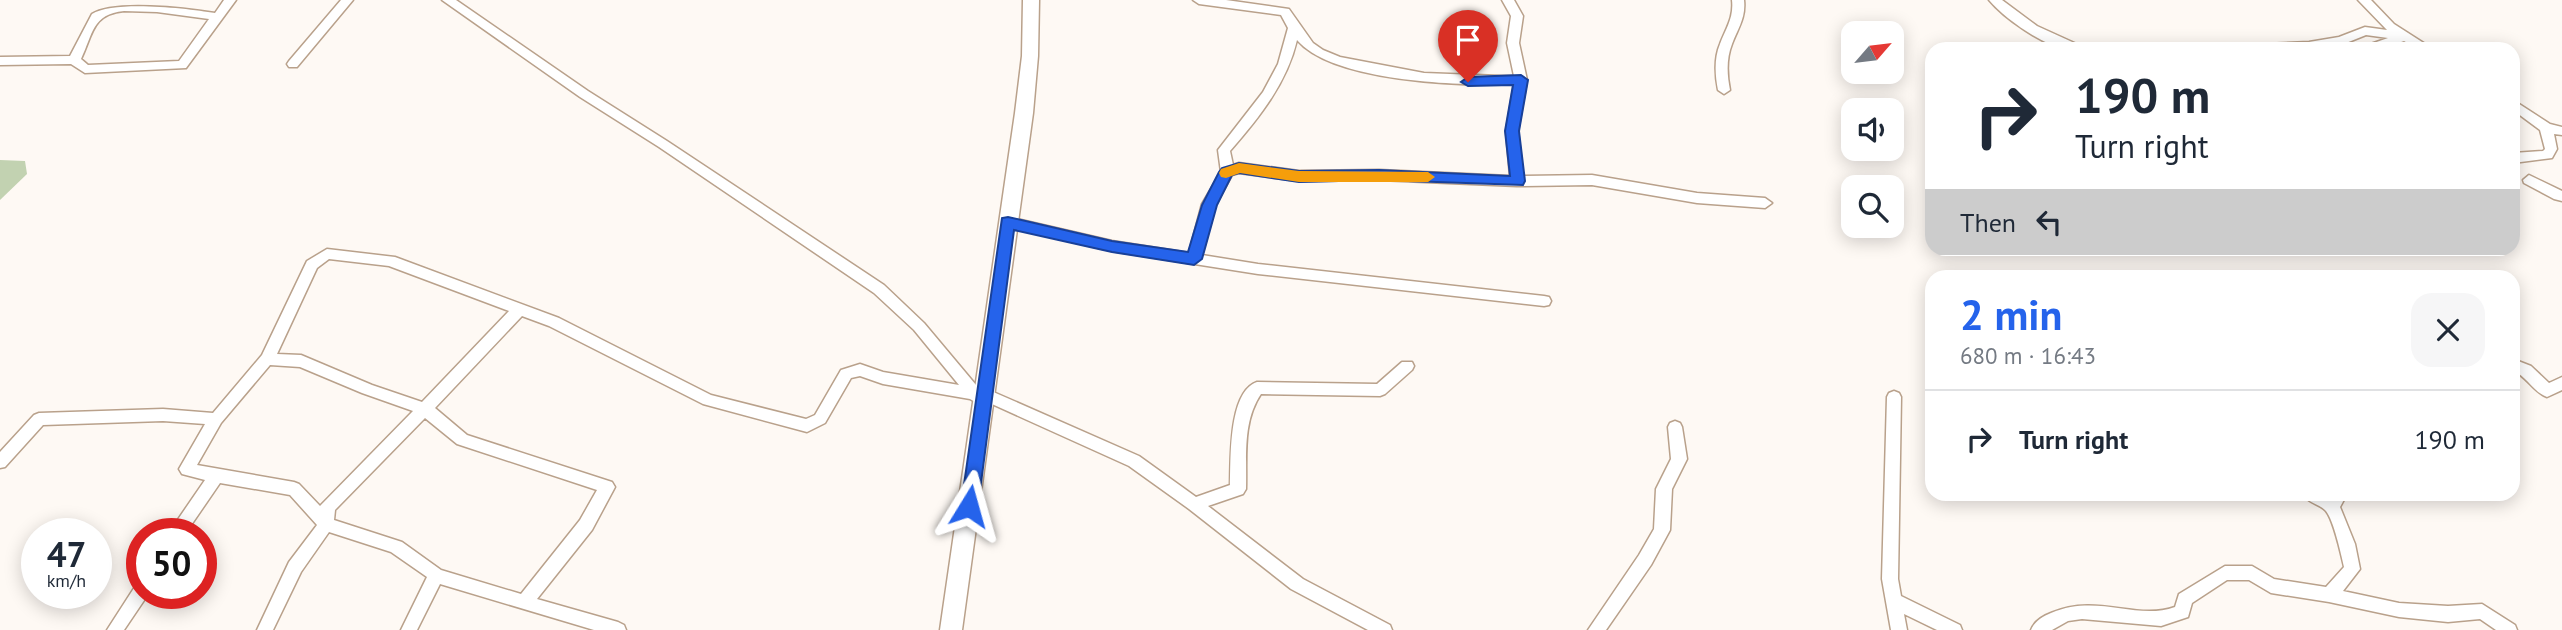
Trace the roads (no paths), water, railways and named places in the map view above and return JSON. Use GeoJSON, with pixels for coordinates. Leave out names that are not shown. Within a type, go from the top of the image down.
{"type":"FeatureCollection","features":[{"type":"Feature","properties":{"kind":"main road"},"geometry":{"type":"LineString","coordinates":[[951,630],[1030,56],[1031,0]]}},
{"type":"Feature","properties":{"kind":"street"},"geometry":{"type":"LineString","coordinates":[[0,62],[74,60],[85,69],[182,65],[230,0]]}},
{"type":"Feature","properties":{"kind":"street"},"geometry":{"type":"LineString","coordinates":[[293,64],[347,0]]}},
{"type":"Feature","properties":{"kind":"street"},"geometry":{"type":"LineString","coordinates":[[448,0],[584,94],[879,289],[904,310],[981,399]]}},
{"type":"Feature","properties":{"kind":"street"},"geometry":{"type":"LineString","coordinates":[[1199,0],[1285,12],[1294,28],[1318,52],[1365,67],[1401,75],[1468,82],[1521,80]]}},
{"type":"Feature","properties":{"kind":"street"},"geometry":{"type":"LineString","coordinates":[[1508,0],[1517,16],[1513,43],[1521,80],[1512,131],[1517,181]]}},
{"type":"Feature","properties":{"kind":"street"},"geometry":{"type":"LineString","coordinates":[[1724,90],[1725,47],[1741,15],[1738,0]]}},
{"type":"Feature","properties":{"kind":"street"},"geometry":{"type":"LineString","coordinates":[[1995,0],[2043,42]]}},
{"type":"Feature","properties":{"kind":"street"},"geometry":{"type":"LineString","coordinates":[[2364,0],[2390,27],[2415,42]]}},
{"type":"Feature","properties":{"kind":"street"},"geometry":{"type":"LineString","coordinates":[[74,60],[99,12],[114,6],[130,4],[218,17]]}},
{"type":"Feature","properties":{"kind":"street"},"geometry":{"type":"LineString","coordinates":[[1194,259],[1209,205],[1227,172],[1224,150],[1272,92],[1289,53],[1294,28]]}},
{"type":"Feature","properties":{"kind":"street"},"geometry":{"type":"LineString","coordinates":[[2337,42],[2365,31],[2406,37]]}},
{"type":"Feature","properties":{"kind":"street"},"geometry":{"type":"LineString","coordinates":[[2390,42],[2406,37]]}},
{"type":"Feature","properties":{"kind":"street"},"geometry":{"type":"LineString","coordinates":[[2520,109],[2546,128],[2562,131]]}},
{"type":"Feature","properties":{"kind":"street"},"geometry":{"type":"LineString","coordinates":[[2520,158],[2547,155],[2551,149],[2546,128]]}},
{"type":"Feature","properties":{"kind":"street"},"geometry":{"type":"LineString","coordinates":[[1227,172],[1239,168],[1299,176],[1592,180],[1697,198],[1765,203]]}},
{"type":"Feature","properties":{"kind":"street"},"geometry":{"type":"LineString","coordinates":[[2529,180],[2558,197],[2562,196]]}},
{"type":"Feature","properties":{"kind":"street"},"geometry":{"type":"LineString","coordinates":[[1008,222],[1112,246],[1258,269],[1544,301]]}},
{"type":"Feature","properties":{"kind":"street"},"geometry":{"type":"LineString","coordinates":[[618,630],[493,596],[436,575],[396,547],[326,524],[294,489],[187,469],[216,419],[267,359],[312,265],[327,254],[390,261],[554,323],[708,400],[807,426],[820,419],[846,374],[860,370],[883,378],[981,399],[1134,461],[1297,584],[1384,630]]}},
{"type":"Feature","properties":{"kind":"street"},"geometry":{"type":"LineString","coordinates":[[265,630],[295,567],[326,524],[327,507],[520,309]]}},
{"type":"Feature","properties":{"kind":"street"},"geometry":{"type":"LineString","coordinates":[[267,359],[301,361],[425,409],[462,440],[607,487],[586,525],[524,603]]}},
{"type":"Feature","properties":{"kind":"street"},"geometry":{"type":"LineString","coordinates":[[1194,504],[1238,489],[1238,442],[1248,398],[1257,388],[1380,390],[1407,366]]}},
{"type":"Feature","properties":{"kind":"street"},"geometry":{"type":"LineString","coordinates":[[2520,368],[2547,391],[2562,383]]}},
{"type":"Feature","properties":{"kind":"street"},"geometry":{"type":"LineString","coordinates":[[1894,397],[1891,579],[1899,630]]}},
{"type":"Feature","properties":{"kind":"street"},"geometry":{"type":"LineString","coordinates":[[0,462],[39,419],[163,415],[216,419]]}},
{"type":"Feature","properties":{"kind":"street"},"geometry":{"type":"LineString","coordinates":[[1596,630],[1645,560],[1662,530],[1664,489],[1679,459],[1675,427]]}},
{"type":"Feature","properties":{"kind":"street"},"geometry":{"type":"LineString","coordinates":[[187,518],[216,476]]}},
{"type":"Feature","properties":{"kind":"street"},"geometry":{"type":"LineString","coordinates":[[2329,594],[2352,569],[2335,501]]}},
{"type":"Feature","properties":{"kind":"street"},"geometry":{"type":"LineString","coordinates":[[2039,630],[2049,621],[2086,609],[2163,619],[2182,612],[2185,599],[2225,573],[2252,573],[2272,586],[2329,594],[2399,610],[2448,614],[2482,611],[2509,630]]}},
{"type":"Feature","properties":{"kind":"street"},"geometry":{"type":"LineString","coordinates":[[409,630],[436,575]]}},
{"type":"Feature","properties":{"kind":"street"},"geometry":{"type":"LineString","coordinates":[[1894,601],[1954,630]]}},
{"type":"Feature","properties":{"kind":"street"},"geometry":{"type":"LineString","coordinates":[[115,630],[129,609]]}}]}
